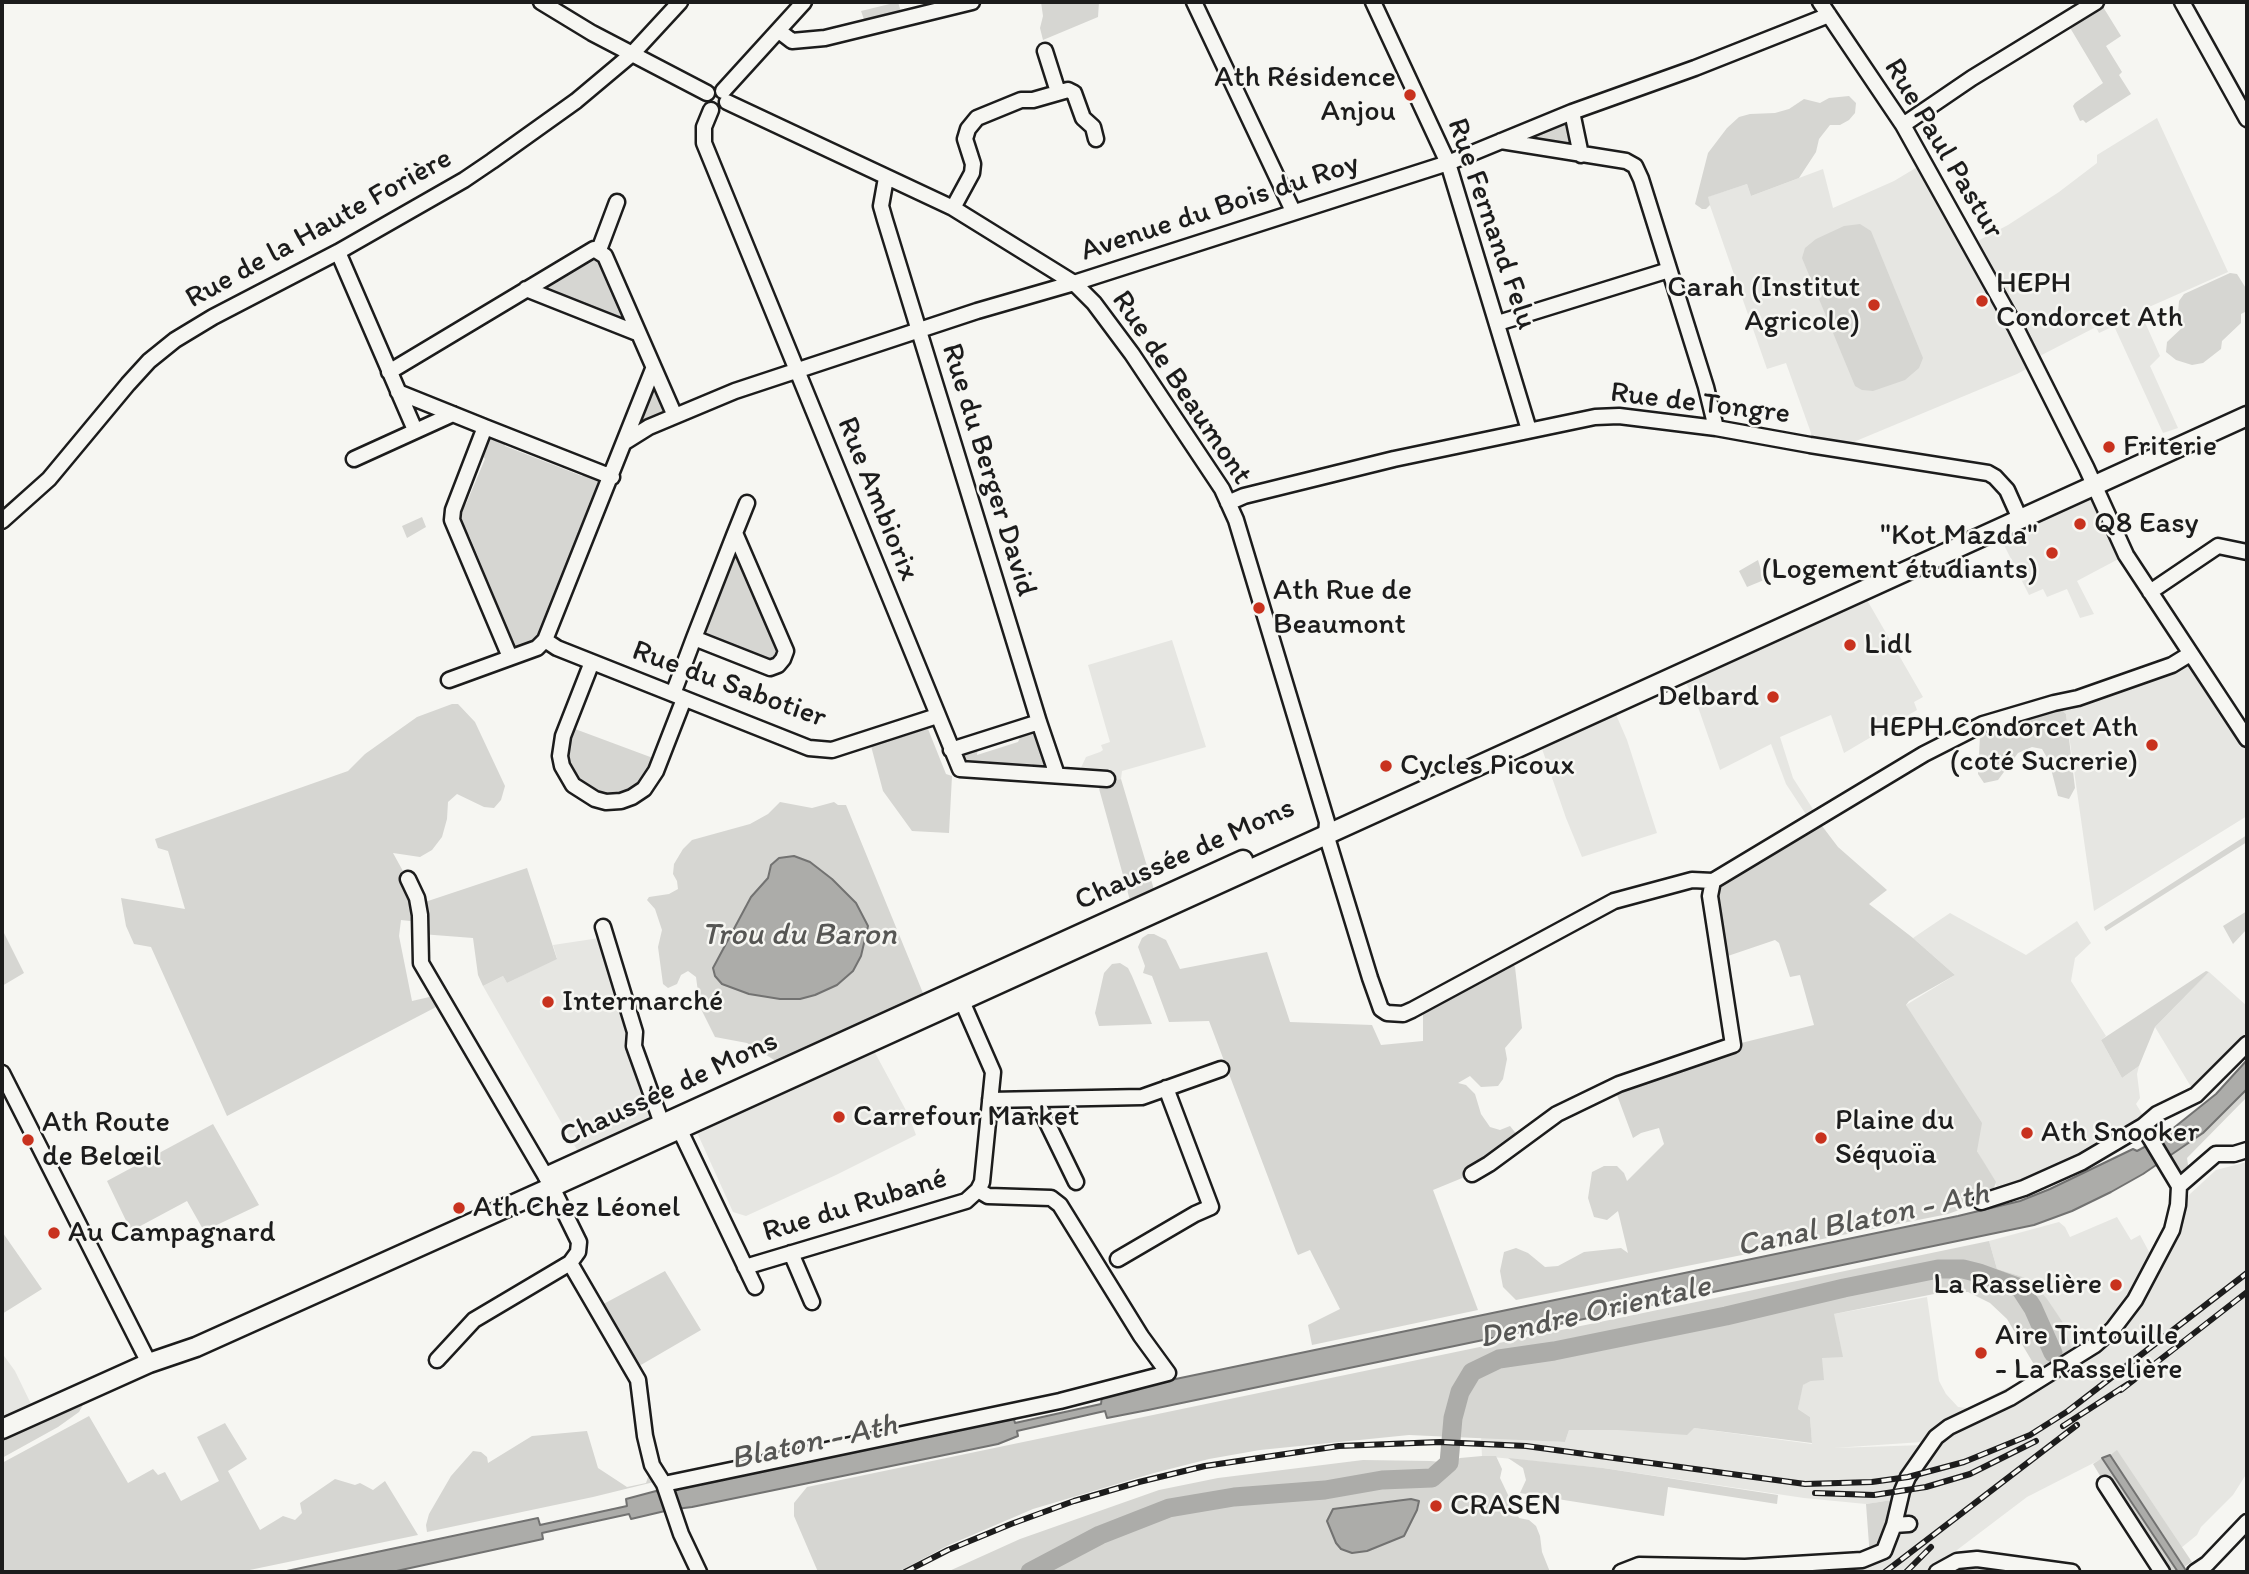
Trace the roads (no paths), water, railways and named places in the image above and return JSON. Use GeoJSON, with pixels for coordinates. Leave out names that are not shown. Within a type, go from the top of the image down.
{"type":"FeatureCollection","features":[{"type":"Feature","properties":{"kind":"main road","name":"Chaussée de Mons"},"geometry":{"type":"LineString","coordinates":[[2,1429],[149,1363],[196,1347],[670,1126],[2019,515],[2247,406]]}},
{"type":"Feature","properties":{"kind":"main road","name":"Chaussée de Mons"},"geometry":{"type":"LineString","coordinates":[[2092,481],[2247,416]]}},
{"type":"Feature","properties":{"kind":"street"},"geometry":{"type":"LineString","coordinates":[[541,2],[707,93]]}},
{"type":"Feature","properties":{"kind":"street","name":"Rue de la Haute Forière"},"geometry":{"type":"LineString","coordinates":[[2,521],[48,479],[149,361],[175,340],[474,174],[576,101],[632,54],[680,2]]}},
{"type":"Feature","properties":{"kind":"street"},"geometry":{"type":"LineString","coordinates":[[725,96],[715,88],[707,93],[705,101],[711,110],[721,110],[725,96],[804,2]]}},
{"type":"Feature","properties":{"kind":"street"},"geometry":{"type":"LineString","coordinates":[[779,31],[792,41],[825,38],[972,2]]}},
{"type":"Feature","properties":{"kind":"street"},"geometry":{"type":"LineString","coordinates":[[1194,2],[1293,211]]}},
{"type":"Feature","properties":{"kind":"street","name":"Rue Fernand Felu"},"geometry":{"type":"LineString","coordinates":[[1373,2],[1448,163],[1529,430]]}},
{"type":"Feature","properties":{"kind":"street","name":"Rue Paul Pastur"},"geometry":{"type":"LineString","coordinates":[[1820,2],[1903,125],[2016,328],[2114,531],[2150,592],[2247,739]]}},
{"type":"Feature","properties":{"kind":"street"},"geometry":{"type":"LineString","coordinates":[[1903,125],[1972,78],[2096,2]]}},
{"type":"Feature","properties":{"kind":"street"},"geometry":{"type":"LineString","coordinates":[[2182,2],[2247,119]]}},
{"type":"Feature","properties":{"kind":"street","name":"Avenue du Bois du Roy"},"geometry":{"type":"LineString","coordinates":[[625,442],[649,427],[735,391],[977,311],[1074,283],[1448,163],[1572,112],[1663,81],[1829,15]]}},
{"type":"Feature","properties":{"kind":"street"},"geometry":{"type":"LineString","coordinates":[[1045,51],[1058,92]]}},
{"type":"Feature","properties":{"kind":"street"},"geometry":{"type":"LineString","coordinates":[[953,208],[973,168],[965,139],[972,122],[977,118],[1020,100],[1033,100],[1066,89],[1074,93],[1083,118],[1093,127],[1096,139]]}},
{"type":"Feature","properties":{"kind":"street","name":"Rue de Beaumont"},"geometry":{"type":"LineString","coordinates":[[725,96],[886,178],[953,208],[1074,283],[1094,303],[1132,355],[1222,489],[1237,520],[1381,1009],[1394,1014],[1412,1010],[1615,901],[1692,880],[1713,881]]}},
{"type":"Feature","properties":{"kind":"street","name":"Rue Ambiorix"},"geometry":{"type":"LineString","coordinates":[[711,110],[704,127],[704,143],[960,769],[1107,779]]}},
{"type":"Feature","properties":{"kind":"street"},"geometry":{"type":"LineString","coordinates":[[1572,112],[1581,155]]}},
{"type":"Feature","properties":{"kind":"street"},"geometry":{"type":"LineString","coordinates":[[1499,141],[1626,161],[1635,166],[1706,387],[1716,428]]}},
{"type":"Feature","properties":{"kind":"street","name":"Rue du Berger David"},"geometry":{"type":"LineString","coordinates":[[886,178],[881,206],[1057,775]]}},
{"type":"Feature","properties":{"kind":"street"},"geometry":{"type":"LineString","coordinates":[[599,250],[617,202]]}},
{"type":"Feature","properties":{"kind":"street"},"geometry":{"type":"LineString","coordinates":[[389,372],[590,250],[599,250],[605,256],[675,416]]}},
{"type":"Feature","properties":{"kind":"street"},"geometry":{"type":"LineString","coordinates":[[338,251],[415,430]]}},
{"type":"Feature","properties":{"kind":"street"},"geometry":{"type":"LineString","coordinates":[[1498,323],[1669,270]]}},
{"type":"Feature","properties":{"kind":"street"},"geometry":{"type":"LineString","coordinates":[[526,289],[637,333]]}},
{"type":"Feature","properties":{"kind":"street"},"geometry":{"type":"LineString","coordinates":[[449,680],[537,648],[545,640],[653,369]]}},
{"type":"Feature","properties":{"kind":"street"},"geometry":{"type":"LineString","coordinates":[[398,392],[612,477]]}},
{"type":"Feature","properties":{"kind":"street"},"geometry":{"type":"LineString","coordinates":[[354,459],[453,414]]}},
{"type":"Feature","properties":{"kind":"street","name":"Rue de Tongre"},"geometry":{"type":"LineString","coordinates":[[1228,503],[1244,496],[1394,459],[1595,416],[1619,415],[1716,428],[1988,473],[2007,490],[2019,515]]}},
{"type":"Feature","properties":{"kind":"street"},"geometry":{"type":"LineString","coordinates":[[485,427],[453,510],[452,520],[510,657]]}},
{"type":"Feature","properties":{"kind":"street"},"geometry":{"type":"LineString","coordinates":[[592,662],[563,736],[562,766],[573,785],[595,800],[621,801],[644,789],[656,771],[694,638],[747,503]]}},
{"type":"Feature","properties":{"kind":"street"},"geometry":{"type":"LineString","coordinates":[[694,638],[770,668],[783,659],[786,651],[735,533]]}},
{"type":"Feature","properties":{"kind":"street"},"geometry":{"type":"LineString","coordinates":[[2150,592],[2218,546],[2247,552]]}},
{"type":"Feature","properties":{"kind":"street","name":"Rue du Sabotier"},"geometry":{"type":"LineString","coordinates":[[545,640],[557,648],[799,746],[832,750],[937,716]]}},
{"type":"Feature","properties":{"kind":"street"},"geometry":{"type":"LineString","coordinates":[[1472,1174],[1542,1124],[1568,1109],[1619,1084],[1733,1045],[1710,896],[1713,881],[1941,744],[1983,724],[2078,698],[2160,669],[2190,654]]}},
{"type":"Feature","properties":{"kind":"street"},"geometry":{"type":"LineString","coordinates":[[951,750],[1039,722]]}},
{"type":"Feature","properties":{"kind":"street"},"geometry":{"type":"LineString","coordinates":[[408,879],[417,898],[420,915],[421,962],[548,1182],[579,1242],[578,1252],[570,1263],[474,1320],[437,1360]]}},
{"type":"Feature","properties":{"kind":"street","name":"Rue du Rubané"},"geometry":{"type":"LineString","coordinates":[[603,927],[635,1032],[634,1046],[670,1126],[755,1287]]}},
{"type":"Feature","properties":{"kind":"street","name":"Rue du Rubané"},"geometry":{"type":"LineString","coordinates":[[745,1267],[966,1201],[978,1190],[982,1182],[993,1072],[960,995]]}},
{"type":"Feature","properties":{"kind":"street"},"geometry":{"type":"LineString","coordinates":[[1981,1202],[2024,1188],[2082,1162],[2143,1126],[2157,1114],[2196,1095],[2247,1044]]}},
{"type":"Feature","properties":{"kind":"street"},"geometry":{"type":"LineString","coordinates":[[990,1101],[1142,1097],[1221,1069]]}},
{"type":"Feature","properties":{"kind":"street"},"geometry":{"type":"LineString","coordinates":[[2,1073],[149,1363]]}},
{"type":"Feature","properties":{"kind":"street"},"geometry":{"type":"LineString","coordinates":[[1118,1259],[1211,1207],[1166,1088]]}},
{"type":"Feature","properties":{"kind":"street"},"geometry":{"type":"LineString","coordinates":[[1036,1100],[1076,1182]]}},
{"type":"Feature","properties":{"kind":"street"},"geometry":{"type":"LineString","coordinates":[[1621,1572],[1639,1565],[1745,1567],[1862,1560],[1884,1551],[1908,1477],[1936,1437],[1949,1427],[2010,1398],[2095,1345],[2113,1329],[2135,1300],[2172,1230],[2179,1186],[2143,1126]]}},
{"type":"Feature","properties":{"kind":"street"},"geometry":{"type":"LineString","coordinates":[[2179,1186],[2216,1154],[2234,1154],[2247,1150]]}},
{"type":"Feature","properties":{"kind":"street"},"geometry":{"type":"LineString","coordinates":[[667,1494],[1168,1373],[1141,1336],[1060,1205],[1051,1198],[988,1196],[978,1190]]}},
{"type":"Feature","properties":{"kind":"street"},"geometry":{"type":"LineString","coordinates":[[791,1253],[812,1301]]}},
{"type":"Feature","properties":{"kind":"street"},"geometry":{"type":"LineString","coordinates":[[570,1263],[638,1380],[652,1465],[699,1572]]}},
{"type":"Feature","properties":{"kind":"street"},"geometry":{"type":"LineString","coordinates":[[2105,1485],[2162,1572]]}},
{"type":"Feature","properties":{"kind":"street"},"geometry":{"type":"LineString","coordinates":[[2203,1570],[2247,1522]]}},
{"type":"Feature","properties":{"kind":"street"},"geometry":{"type":"LineString","coordinates":[[1894,1525],[1909,1524]]}},
{"type":"Feature","properties":{"kind":"street"},"geometry":{"type":"LineString","coordinates":[[1937,1572],[1958,1561],[1977,1559],[2072,1572]]}},
{"type":"Feature","properties":{"kind":"water","name":"Trou du Baron"},"geometry":{"type":"Polygon","coordinates":[[[794,856],[810,862],[832,879],[856,903],[868,926],[861,956],[853,971],[837,985],[800,999],[749,994],[722,984],[715,976],[713,968],[751,897],[768,878],[771,865],[779,858],[794,856]]]}},
{"type":"Feature","properties":{"kind":"water"},"geometry":{"type":"Polygon","coordinates":[[[2247,1060],[2247,1089],[2203,1133],[2143,1174],[2111,1192],[2072,1211],[2034,1225],[1148,1410],[1107,1418],[1105,1411],[1017,1431],[1018,1436],[998,1444],[692,1507],[676,1509],[664,1505],[665,1511],[631,1519],[629,1514],[542,1533],[543,1539],[392,1572],[282,1572],[538,1518],[540,1525],[627,1506],[626,1499],[656,1491],[662,1494],[673,1492],[685,1486],[1013,1416],[1015,1423],[1101,1404],[1102,1396],[1166,1381],[2020,1201],[2161,1138],[2216,1094],[2247,1060]]]}},
{"type":"Feature","properties":{"kind":"water"},"geometry":{"type":"Polygon","coordinates":[[[2110,1455],[2187,1572],[2178,1572],[2102,1458],[2110,1455]]]}},
{"type":"Feature","properties":{"kind":"water"},"geometry":{"type":"Polygon","coordinates":[[[1411,1499],[1419,1501],[1404,1536],[1367,1551],[1352,1553],[1341,1549],[1336,1543],[1327,1521],[1333,1509],[1411,1499]]]}},
{"type":"Feature","properties":{"kind":"waterway","name":"Dendre Orientale"},"geometry":{"type":"LineString","coordinates":[[1030,1572],[1100,1535],[1169,1508],[1234,1497],[1325,1490],[1382,1480],[1432,1478],[1449,1463],[1453,1418],[1460,1392],[1472,1372],[1499,1359],[1554,1351],[1726,1316],[1938,1269],[1963,1269],[2020,1288],[2033,1308],[2053,1353]]}},
{"type":"Feature","properties":{"kind":"railway"},"geometry":{"type":"LineString","coordinates":[[905,1572],[948,1550],[1011,1524],[1074,1501],[1139,1482],[1205,1466],[1339,1446],[1440,1442],[1526,1446],[1805,1484],[1872,1482],[1908,1477],[1964,1462],[2030,1435],[2068,1411],[2247,1273]]}},
{"type":"Feature","properties":{"kind":"railway"},"geometry":{"type":"LineString","coordinates":[[2121,1390],[2247,1292]]}},
{"type":"Feature","properties":{"kind":"railway"},"geometry":{"type":"LineString","coordinates":[[2063,1426],[2128,1384]]}},
{"type":"Feature","properties":{"kind":"railway"},"geometry":{"type":"LineString","coordinates":[[1885,1572],[2077,1425]]}},
{"type":"Feature","properties":{"kind":"railway"},"geometry":{"type":"LineString","coordinates":[[1815,1493],[1874,1495],[1926,1487],[1970,1474],[2036,1441]]}},
{"type":"Feature","properties":{"kind":"railway"},"geometry":{"type":"LineString","coordinates":[[1906,1572],[1931,1547]]}},
{"type":"Feature","properties":{"kind":"place","name":"Ath Résidence Anjou"},"geometry":{"type":"Point","coordinates":[1410,95]}},
{"type":"Feature","properties":{"kind":"place","name":"HEPH Condorcet Ath"},"geometry":{"type":"Point","coordinates":[1982,301]}},
{"type":"Feature","properties":{"kind":"place","name":"Carah (Institut Agricole)"},"geometry":{"type":"Point","coordinates":[1874,305]}},
{"type":"Feature","properties":{"kind":"place","name":"Friterie"},"geometry":{"type":"Point","coordinates":[2109,447]}},
{"type":"Feature","properties":{"kind":"place","name":"Q8 Easy"},"geometry":{"type":"Point","coordinates":[2080,524]}},
{"type":"Feature","properties":{"kind":"place","name":"\"Kot Mazda\" (Logement étudiants)"},"geometry":{"type":"Point","coordinates":[2052,553]}},
{"type":"Feature","properties":{"kind":"place","name":"Ath Rue de Beaumont"},"geometry":{"type":"Point","coordinates":[1259,608]}},
{"type":"Feature","properties":{"kind":"place","name":"Lidl"},"geometry":{"type":"Point","coordinates":[1850,645]}},
{"type":"Feature","properties":{"kind":"place","name":"Delbard"},"geometry":{"type":"Point","coordinates":[1773,697]}},
{"type":"Feature","properties":{"kind":"place","name":"HEPH Condorcet Ath (coté Sucrerie)"},"geometry":{"type":"Point","coordinates":[2152,745]}},
{"type":"Feature","properties":{"kind":"place","name":"Cycles Picoux"},"geometry":{"type":"Point","coordinates":[1386,766]}},
{"type":"Feature","properties":{"kind":"place","name":"Intermarché"},"geometry":{"type":"Point","coordinates":[548,1002]}},
{"type":"Feature","properties":{"kind":"place","name":"Carrefour Market"},"geometry":{"type":"Point","coordinates":[839,1117]}},
{"type":"Feature","properties":{"kind":"place","name":"Ath Snooker"},"geometry":{"type":"Point","coordinates":[2027,1133]}},
{"type":"Feature","properties":{"kind":"place","name":"Plaine du Séquoïa"},"geometry":{"type":"Point","coordinates":[1821,1138]}},
{"type":"Feature","properties":{"kind":"place","name":"Ath Route de Belœil"},"geometry":{"type":"Point","coordinates":[28,1140]}},
{"type":"Feature","properties":{"kind":"place","name":"Ath Chez Léonel"},"geometry":{"type":"Point","coordinates":[459,1208]}},
{"type":"Feature","properties":{"kind":"place","name":"Au Campagnard"},"geometry":{"type":"Point","coordinates":[54,1233]}},
{"type":"Feature","properties":{"kind":"place","name":"La Rasselière"},"geometry":{"type":"Point","coordinates":[2116,1285]}},
{"type":"Feature","properties":{"kind":"place","name":"Aire Tintouille - La Rasselière"},"geometry":{"type":"Point","coordinates":[1981,1353]}},
{"type":"Feature","properties":{"kind":"place","name":"CRASEN"},"geometry":{"type":"Point","coordinates":[1436,1506]}},
{"type":"Feature","properties":{"kind":"water label","name":"Canal Blaton - Ath"},"geometry":{"type":"Point","coordinates":[1863,1221]}},
{"type":"Feature","properties":{"kind":"water label","name":"Blaton - Ath"},"geometry":{"type":"Point","coordinates":[814,1443]}}]}
